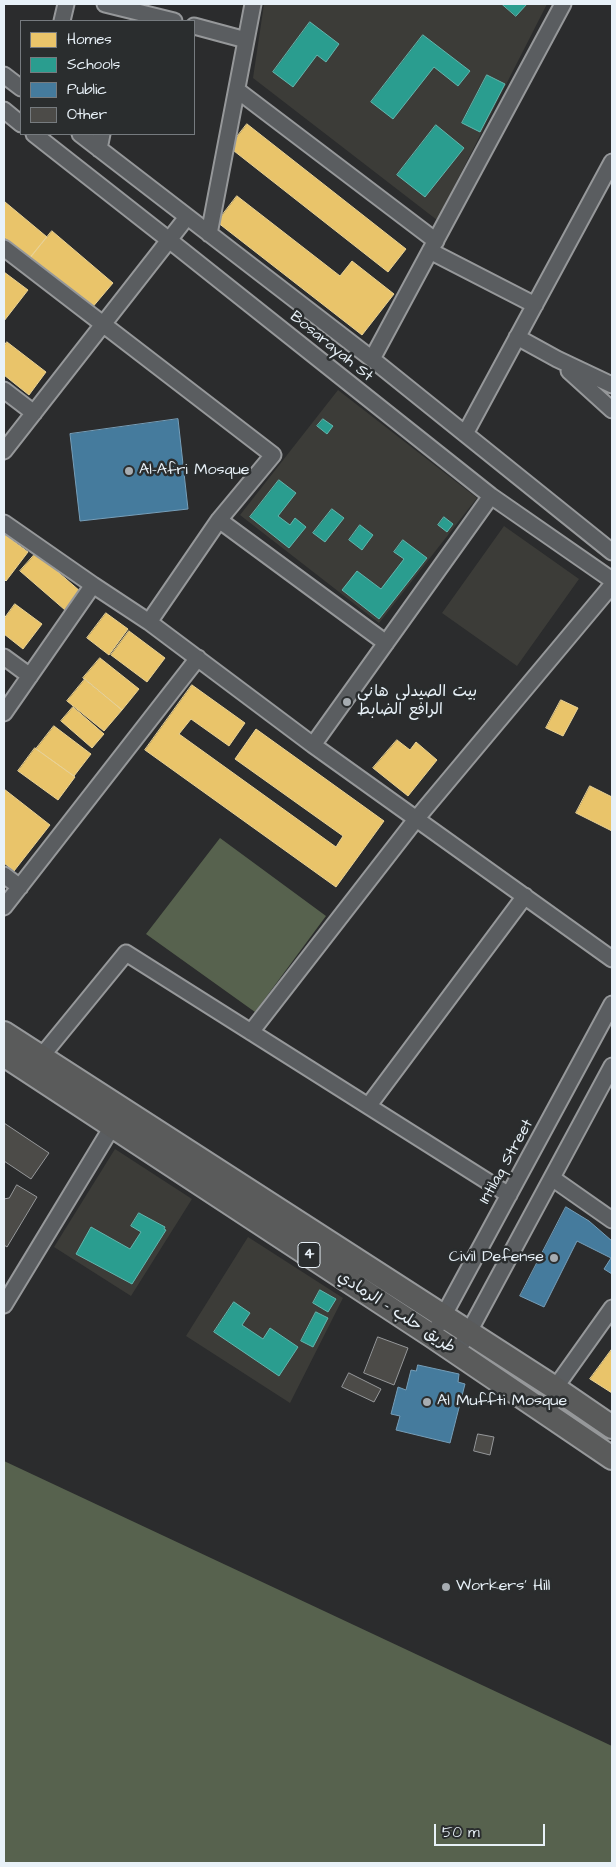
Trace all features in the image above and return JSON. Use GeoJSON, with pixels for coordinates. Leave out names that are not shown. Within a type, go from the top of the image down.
{"type":"FeatureCollection","features":[{"type":"Feature","properties":{"kind":"highway","name":"طريق حلب - الرمادي"},"geometry":{"type":"LineString","coordinates":[[4,1033],[437,1326],[457,1353],[612,1458]]}},
{"type":"Feature","properties":{"kind":"highway","name":"طريق حلب - الرمادي"},"geometry":{"type":"LineString","coordinates":[[4,1055],[112,1127],[437,1326],[468,1333],[555,1388],[612,1427]]}},
{"type":"Feature","properties":{"kind":"street"},"geometry":{"type":"LineString","coordinates":[[62,20],[66,4]]}},
{"type":"Feature","properties":{"kind":"street"},"geometry":{"type":"LineString","coordinates":[[105,4],[125,11],[169,20]]}},
{"type":"Feature","properties":{"kind":"street"},"geometry":{"type":"LineString","coordinates":[[210,234],[253,4]]}},
{"type":"Feature","properties":{"kind":"street"},"geometry":{"type":"LineString","coordinates":[[372,360],[563,4]]}},
{"type":"Feature","properties":{"kind":"street"},"geometry":{"type":"LineString","coordinates":[[195,26],[246,40]]}},
{"type":"Feature","properties":{"kind":"street"},"geometry":{"type":"LineString","coordinates":[[4,75],[20,87]]}},
{"type":"Feature","properties":{"kind":"street"},"geometry":{"type":"LineString","coordinates":[[237,90],[433,246],[535,305]]}},
{"type":"Feature","properties":{"kind":"street"},"geometry":{"type":"LineString","coordinates":[[4,110],[20,123]]}},
{"type":"Feature","properties":{"kind":"street","name":"Bosarayah St"},"geometry":{"type":"LineString","coordinates":[[35,135],[491,496],[612,580]]}},
{"type":"Feature","properties":{"kind":"street","name":"Bosarayah St"},"geometry":{"type":"LineString","coordinates":[[83,135],[100,141],[187,217],[372,360],[612,552]]}},
{"type":"Feature","properties":{"kind":"street"},"geometry":{"type":"LineString","coordinates":[[465,434],[612,162]]}},
{"type":"Feature","properties":{"kind":"street"},"geometry":{"type":"LineString","coordinates":[[4,451],[187,217]]}},
{"type":"Feature","properties":{"kind":"street"},"geometry":{"type":"LineString","coordinates":[[4,248],[104,323],[273,455],[219,520],[149,622]]}},
{"type":"Feature","properties":{"kind":"street"},"geometry":{"type":"LineString","coordinates":[[517,337],[612,386]]}},
{"type":"Feature","properties":{"kind":"street"},"geometry":{"type":"LineString","coordinates":[[557,359],[612,410]]}},
{"type":"Feature","properties":{"kind":"street"},"geometry":{"type":"LineString","coordinates":[[4,390],[34,413]]}},
{"type":"Feature","properties":{"kind":"street"},"geometry":{"type":"LineString","coordinates":[[313,745],[491,496]]}},
{"type":"Feature","properties":{"kind":"street"},"geometry":{"type":"LineString","coordinates":[[219,520],[386,643]]}},
{"type":"Feature","properties":{"kind":"street"},"geometry":{"type":"LineString","coordinates":[[4,523],[93,586],[149,622],[313,745],[612,959]]}},
{"type":"Feature","properties":{"kind":"street"},"geometry":{"type":"LineString","coordinates":[[251,1032],[417,818],[612,585]]}},
{"type":"Feature","properties":{"kind":"street"},"geometry":{"type":"LineString","coordinates":[[4,713],[93,586]]}},
{"type":"Feature","properties":{"kind":"street"},"geometry":{"type":"LineString","coordinates":[[4,657],[30,676]]}},
{"type":"Feature","properties":{"kind":"street"},"geometry":{"type":"LineString","coordinates":[[4,907],[198,658]]}},
{"type":"Feature","properties":{"kind":"street"},"geometry":{"type":"LineString","coordinates":[[4,875],[20,887]]}},
{"type":"Feature","properties":{"kind":"street"},"geometry":{"type":"LineString","coordinates":[[368,1105],[525,896]]}},
{"type":"Feature","properties":{"kind":"street"},"geometry":{"type":"LineString","coordinates":[[40,1058],[126,953],[509,1195]]}},
{"type":"Feature","properties":{"kind":"street","name":"Intilaq Street"},"geometry":{"type":"LineString","coordinates":[[437,1326],[612,1004]]}},
{"type":"Feature","properties":{"kind":"street"},"geometry":{"type":"LineString","coordinates":[[457,1353],[612,1066]]}},
{"type":"Feature","properties":{"kind":"street"},"geometry":{"type":"LineString","coordinates":[[4,1305],[112,1127]]}},
{"type":"Feature","properties":{"kind":"street"},"geometry":{"type":"LineString","coordinates":[[552,1178],[612,1220]]}},
{"type":"Feature","properties":{"kind":"street"},"geometry":{"type":"LineString","coordinates":[[555,1388],[612,1308]]}},
{"type":"Feature","properties":{"kind":"shaded area"},"geometry":{"type":"Polygon","coordinates":[[[264,4],[547,4],[437,220],[253,78],[264,4]]]}},
{"type":"Feature","properties":{"kind":"shaded area"},"geometry":{"type":"Polygon","coordinates":[[[338,390],[477,498],[379,623],[240,515],[338,390]]]}},
{"type":"Feature","properties":{"kind":"shaded area"},"geometry":{"type":"Polygon","coordinates":[[[504,526],[579,579],[517,666],[442,613],[504,526]]]}},
{"type":"Feature","properties":{"kind":"shaded area"},"geometry":{"type":"Polygon","coordinates":[[[115,1149],[192,1199],[131,1296],[54,1247],[115,1149]]]}},
{"type":"Feature","properties":{"kind":"shaded area"},"geometry":{"type":"Polygon","coordinates":[[[248,1237],[343,1298],[290,1403],[186,1336],[248,1237]]]}},
{"type":"Feature","properties":{"kind":"green space"},"geometry":{"type":"Polygon","coordinates":[[[220,838],[326,916],[255,1012],[146,934],[220,838]]]}},
{"type":"Feature","properties":{"kind":"green space"},"geometry":{"type":"Polygon","coordinates":[[[4,1461],[612,1746],[612,1863],[4,1863],[4,1461]]]}},
{"type":"Feature","properties":{"kind":"building: Homes"},"geometry":{"type":"Polygon","coordinates":[[[247,124],[406,249],[388,272],[229,147],[247,124]]]}},
{"type":"Feature","properties":{"kind":"building: Homes"},"geometry":{"type":"Polygon","coordinates":[[[237,196],[340,276],[352,261],[394,294],[362,335],[217,222],[237,196]]]}},
{"type":"Feature","properties":{"kind":"building: Homes"},"geometry":{"type":"Polygon","coordinates":[[[5,202],[47,237],[30,258],[4,237],[5,202]]]}},
{"type":"Feature","properties":{"kind":"building: Homes"},"geometry":{"type":"Polygon","coordinates":[[[52,231],[113,283],[91,309],[30,258],[52,231]]]}},
{"type":"Feature","properties":{"kind":"building: Homes"},"geometry":{"type":"Polygon","coordinates":[[[4,272],[28,290],[4,321],[4,272]]]}},
{"type":"Feature","properties":{"kind":"building: Homes"},"geometry":{"type":"Polygon","coordinates":[[[7,342],[46,372],[29,395],[4,375],[4,346],[7,342]]]}},
{"type":"Feature","properties":{"kind":"building: Homes"},"geometry":{"type":"Polygon","coordinates":[[[4,534],[28,552],[6,581],[4,579],[4,534]]]}},
{"type":"Feature","properties":{"kind":"building: Homes"},"geometry":{"type":"Polygon","coordinates":[[[36,553],[81,592],[65,610],[20,571],[36,553]]]}},
{"type":"Feature","properties":{"kind":"building: Homes"},"geometry":{"type":"Polygon","coordinates":[[[15,604],[42,624],[23,649],[4,634],[4,619],[15,604]]]}},
{"type":"Feature","properties":{"kind":"building: Homes"},"geometry":{"type":"Polygon","coordinates":[[[106,613],[128,629],[109,655],[87,638],[106,613]]]}},
{"type":"Feature","properties":{"kind":"building: Homes"},"geometry":{"type":"Polygon","coordinates":[[[129,631],[165,658],[147,682],[111,655],[129,631]]]}},
{"type":"Feature","properties":{"kind":"building: Homes"},"geometry":{"type":"Polygon","coordinates":[[[100,658],[139,689],[122,710],[83,678],[100,658]]]}},
{"type":"Feature","properties":{"kind":"building: Homes"},"geometry":{"type":"Polygon","coordinates":[[[85,679],[122,710],[104,731],[67,701],[85,679]]]}},
{"type":"Feature","properties":{"kind":"building: Homes"},"geometry":{"type":"Polygon","coordinates":[[[192,685],[245,723],[229,746],[191,719],[179,734],[336,847],[343,836],[235,759],[256,729],[384,821],[336,887],[145,750],[192,685]]]}},
{"type":"Feature","properties":{"kind":"building: Homes"},"geometry":{"type":"Polygon","coordinates":[[[561,700],[578,708],[563,736],[546,728],[561,700]]]}},
{"type":"Feature","properties":{"kind":"building: Homes"},"geometry":{"type":"Polygon","coordinates":[[[73,707],[104,734],[92,748],[61,721],[73,707]]]}},
{"type":"Feature","properties":{"kind":"building: Homes"},"geometry":{"type":"Polygon","coordinates":[[[54,726],[91,754],[74,776],[36,749],[54,726]]]}},
{"type":"Feature","properties":{"kind":"building: Homes"},"geometry":{"type":"Polygon","coordinates":[[[397,740],[410,750],[416,742],[437,760],[408,796],[373,768],[397,740]]]}},
{"type":"Feature","properties":{"kind":"building: Homes"},"geometry":{"type":"Polygon","coordinates":[[[35,748],[75,777],[58,800],[18,771],[35,748]]]}},
{"type":"Feature","properties":{"kind":"building: Homes"},"geometry":{"type":"Polygon","coordinates":[[[590,786],[612,797],[612,831],[576,813],[590,786]]]}},
{"type":"Feature","properties":{"kind":"building: Homes"},"geometry":{"type":"Polygon","coordinates":[[[4,789],[50,825],[14,871],[4,863],[4,789]]]}},
{"type":"Feature","properties":{"kind":"building: Homes"},"geometry":{"type":"Polygon","coordinates":[[[612,1349],[612,1393],[590,1379],[612,1349]]]}},
{"type":"Feature","properties":{"kind":"building: Schools"},"geometry":{"type":"Polygon","coordinates":[[[502,4],[527,4],[516,16],[502,4]]]}},
{"type":"Feature","properties":{"kind":"building: Schools"},"geometry":{"type":"Polygon","coordinates":[[[310,22],[339,44],[326,62],[317,55],[293,87],[273,72],[310,22]]]}},
{"type":"Feature","properties":{"kind":"building: Schools"},"geometry":{"type":"Polygon","coordinates":[[[423,35],[470,71],[458,86],[434,67],[393,119],[371,102],[423,35]]]}},
{"type":"Feature","properties":{"kind":"building: Schools"},"geometry":{"type":"Polygon","coordinates":[[[487,75],[505,84],[480,132],[462,123],[487,75]]]}},
{"type":"Feature","properties":{"kind":"building: Schools"},"geometry":{"type":"Polygon","coordinates":[[[436,125],[464,148],[425,197],[397,175],[436,125]]]}},
{"type":"Feature","properties":{"kind":"building: Schools"},"geometry":{"type":"Polygon","coordinates":[[[323,419],[333,426],[327,434],[317,426],[323,419]]]}},
{"type":"Feature","properties":{"kind":"building: Schools"},"geometry":{"type":"Polygon","coordinates":[[[279,480],[296,493],[278,516],[290,525],[295,518],[306,527],[289,548],[250,517],[279,480]]]}},
{"type":"Feature","properties":{"kind":"building: Schools"},"geometry":{"type":"Polygon","coordinates":[[[332,509],[344,518],[325,542],[313,533],[332,509]]]}},
{"type":"Feature","properties":{"kind":"building: Schools"},"geometry":{"type":"Polygon","coordinates":[[[444,517],[453,524],[447,532],[438,525],[444,517]]]}},
{"type":"Feature","properties":{"kind":"building: Schools"},"geometry":{"type":"Polygon","coordinates":[[[360,525],[373,535],[362,550],[349,540],[360,525]]]}},
{"type":"Feature","properties":{"kind":"building: Schools"},"geometry":{"type":"Polygon","coordinates":[[[403,540],[427,558],[379,619],[342,590],[357,571],[381,589],[404,559],[394,552],[403,540]]]}},
{"type":"Feature","properties":{"kind":"building: Schools"},"geometry":{"type":"Polygon","coordinates":[[[139,1213],[165,1227],[164,1229],[166,1230],[132,1284],[76,1254],[91,1227],[130,1249],[141,1232],[131,1226],[139,1213]]]}},
{"type":"Feature","properties":{"kind":"building: Schools"},"geometry":{"type":"Polygon","coordinates":[[[320,1290],[336,1299],[328,1312],[313,1303],[320,1290]]]}},
{"type":"Feature","properties":{"kind":"building: Schools"},"geometry":{"type":"Polygon","coordinates":[[[234,1302],[250,1313],[242,1325],[263,1339],[270,1328],[298,1347],[279,1376],[214,1332],[234,1302]]]}},
{"type":"Feature","properties":{"kind":"building: Schools"},"geometry":{"type":"Polygon","coordinates":[[[316,1312],[328,1318],[313,1347],[301,1341],[316,1312]]]}},
{"type":"Feature","properties":{"kind":"building: Public","name":"Al-Afri Mosque"},"geometry":{"type":"Polygon","coordinates":[[[178,419],[188,509],[80,521],[70,434],[178,419]]]}},
{"type":"Feature","properties":{"kind":"building: Public"},"geometry":{"type":"Polygon","coordinates":[[[566,1207],[589,1221],[612,1241],[612,1274],[604,1269],[611,1258],[577,1241],[544,1307],[520,1296],[566,1207]]]}},
{"type":"Feature","properties":{"kind":"building: Public","name":"Al Muffti Mosque"},"geometry":{"type":"Polygon","coordinates":[[[418,1365],[459,1374],[458,1382],[465,1384],[450,1443],[396,1430],[400,1416],[391,1414],[398,1387],[406,1390],[411,1370],[416,1371],[418,1365]]]}},
{"type":"Feature","properties":{"kind":"building: Other"},"geometry":{"type":"Polygon","coordinates":[[[4,1123],[49,1153],[31,1179],[4,1161],[4,1123]]]}},
{"type":"Feature","properties":{"kind":"building: Other"},"geometry":{"type":"Polygon","coordinates":[[[17,1185],[37,1197],[7,1247],[4,1245],[4,1199],[9,1198],[17,1185]]]}},
{"type":"Feature","properties":{"kind":"building: Other"},"geometry":{"type":"Polygon","coordinates":[[[378,1337],[408,1348],[394,1385],[364,1373],[378,1337]]]}},
{"type":"Feature","properties":{"kind":"building: Other"},"geometry":{"type":"Polygon","coordinates":[[[349,1373],[381,1389],[374,1402],[342,1387],[349,1373]]]}},
{"type":"Feature","properties":{"kind":"building: Other"},"geometry":{"type":"Polygon","coordinates":[[[478,1434],[494,1437],[490,1455],[474,1451],[478,1434]]]}},
{"type":"Feature","properties":{"kind":"place","name":"Al-Afri Mosque"},"geometry":{"type":"Point","coordinates":[129,471]}},
{"type":"Feature","properties":{"kind":"place","name":"بيت الصيدلي هاني الرافع الضابط"},"geometry":{"type":"Point","coordinates":[347,702]}},
{"type":"Feature","properties":{"kind":"place","name":"Civil Defense"},"geometry":{"type":"Point","coordinates":[554,1258]}},
{"type":"Feature","properties":{"kind":"place","name":"Al Muffti Mosque"},"geometry":{"type":"Point","coordinates":[427,1402]}},
{"type":"Feature","properties":{"kind":"place","name":"Workers' Hill"},"geometry":{"type":"Point","coordinates":[446,1587]}}]}
